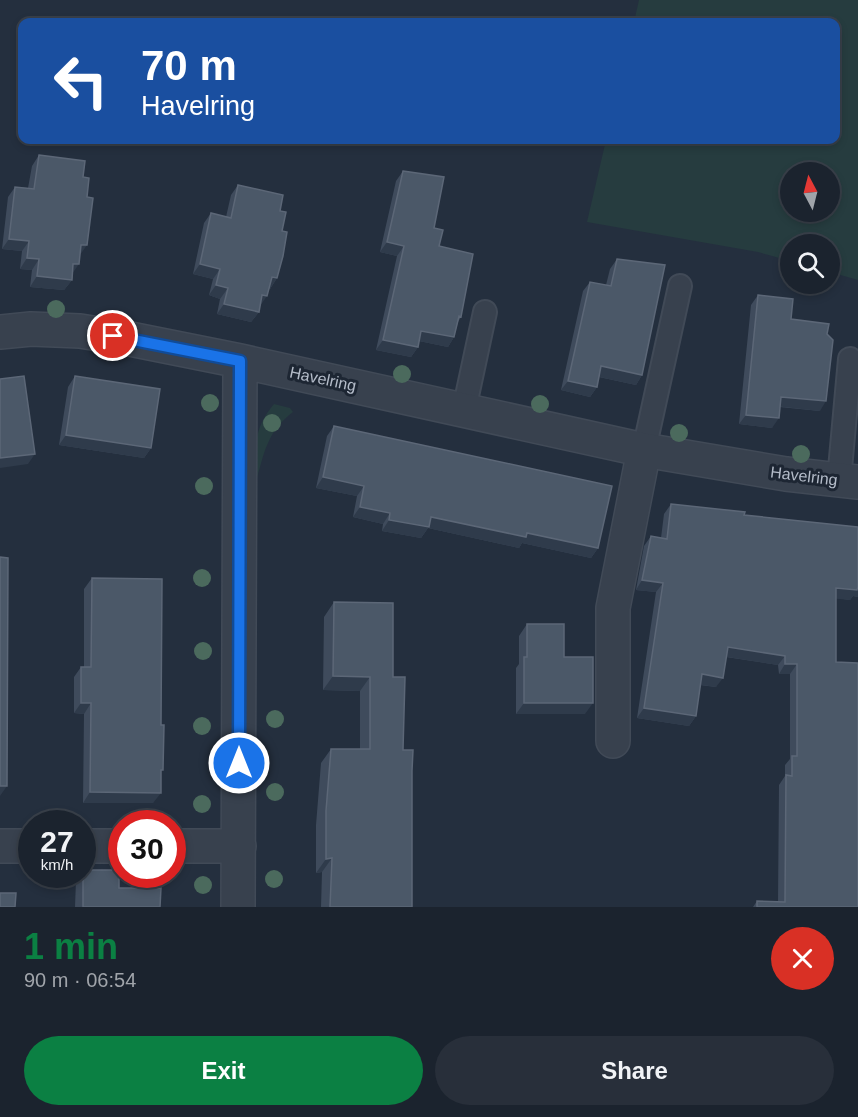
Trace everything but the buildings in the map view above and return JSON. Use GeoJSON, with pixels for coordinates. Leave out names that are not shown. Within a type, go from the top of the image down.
{"type":"FeatureCollection","features":[{"type":"Feature","properties":{"kind":"street","name":"Havelring"},"geometry":{"type":"LineString","coordinates":[[0,332],[31,329],[80,331],[240,361],[644,450],[786,474],[849,481]]}},
{"type":"Feature","properties":{"kind":"street"},"geometry":{"type":"LineString","coordinates":[[238,907],[240,361]]}},
{"type":"Feature","properties":{"kind":"street"},"geometry":{"type":"LineString","coordinates":[[613,741],[613,608],[644,450]]}},
{"type":"Feature","properties":{"kind":"street"},"geometry":{"type":"LineString","coordinates":[[0,846],[18,846]]}},
{"type":"Feature","properties":{"kind":"street"},"geometry":{"type":"LineString","coordinates":[[186,846],[239,846]]}},
{"type":"Feature","properties":{"kind":"lane"},"geometry":{"type":"LineString","coordinates":[[644,450],[680,286]]}},
{"type":"Feature","properties":{"kind":"lane"},"geometry":{"type":"LineString","coordinates":[[464,410],[485,312]]}},
{"type":"Feature","properties":{"kind":"lane"},"geometry":{"type":"LineString","coordinates":[[849,481],[850,359]]}},
{"type":"Feature","properties":{"kind":"green space"},"geometry":{"type":"Polygon","coordinates":[[[639,0],[858,0],[858,280],[840,275],[840,234],[780,234],[780,258],[758,252],[587,222],[605,144],[840,144],[840,18],[635,18],[639,0]]]}},
{"type":"Feature","properties":{"kind":"green space"},"geometry":{"type":"Polygon","coordinates":[[[274,404],[290,408],[293,412],[273,434],[265,450],[257,478],[256,457],[259,430],[274,404]]]}},
{"type":"Feature","properties":{"kind":"route"},"geometry":{"type":"LineString","coordinates":[[113,336],[240,361],[239,763]]}}]}
